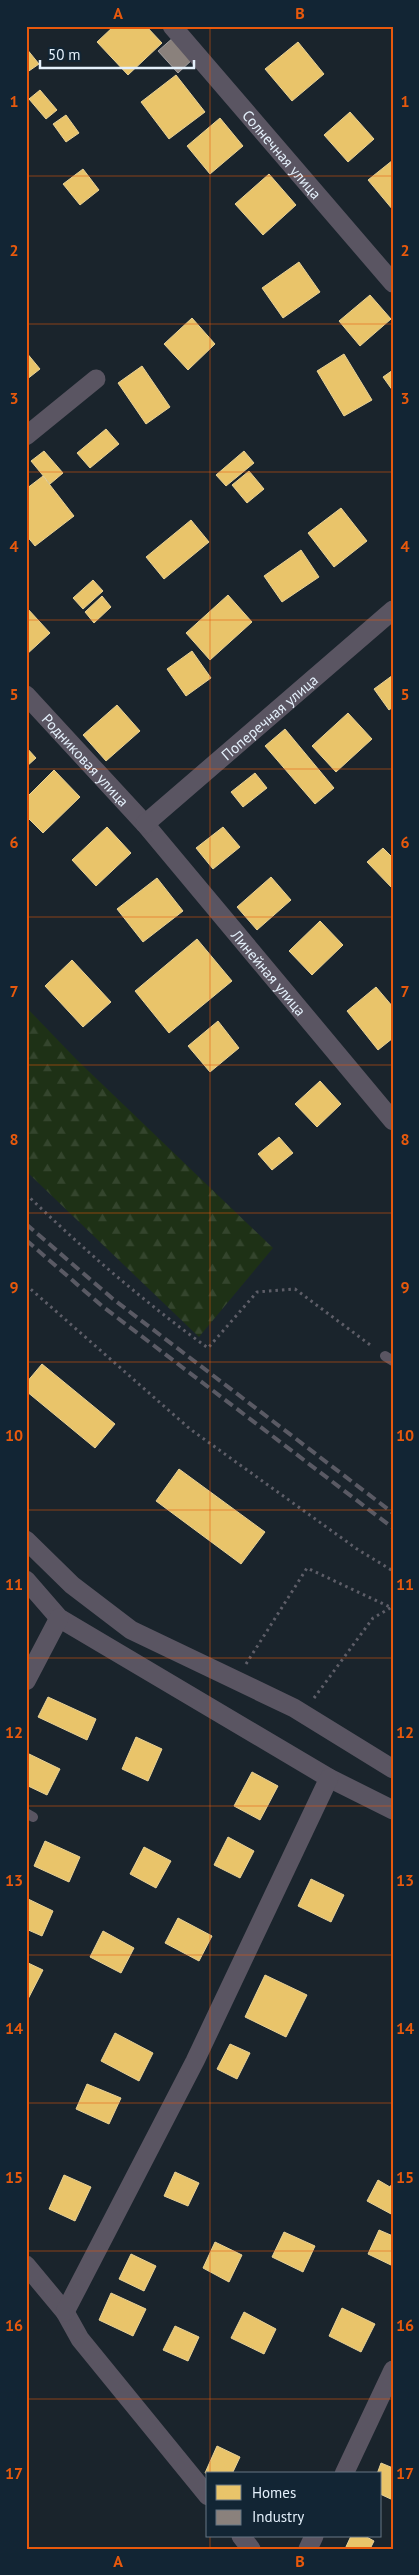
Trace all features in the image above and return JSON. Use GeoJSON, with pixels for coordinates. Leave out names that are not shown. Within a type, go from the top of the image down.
{"type":"FeatureCollection","features":[{"type":"Feature","properties":{"kind":"street","name":"Солнечная улица"},"geometry":{"type":"LineString","coordinates":[[172,26],[393,283]]}},
{"type":"Feature","properties":{"kind":"street"},"geometry":{"type":"LineString","coordinates":[[26,436],[96,379]]}},
{"type":"Feature","properties":{"kind":"street","name":"Поперечная улица"},"geometry":{"type":"LineString","coordinates":[[145,824],[393,610]]}},
{"type":"Feature","properties":{"kind":"street","name":"Родниковая улица"},"geometry":{"type":"LineString","coordinates":[[26,695],[145,824]]}},
{"type":"Feature","properties":{"kind":"street","name":"Линейная улица"},"geometry":{"type":"LineString","coordinates":[[145,824],[393,1120]]}},
{"type":"Feature","properties":{"kind":"street"},"geometry":{"type":"LineString","coordinates":[[26,1540],[72,1585],[131,1630],[302,1713],[393,1770]]}},
{"type":"Feature","properties":{"kind":"street"},"geometry":{"type":"LineString","coordinates":[[26,1580],[59,1618],[329,1778],[393,1810]]}},
{"type":"Feature","properties":{"kind":"street"},"geometry":{"type":"LineString","coordinates":[[26,1681],[59,1618]]}},
{"type":"Feature","properties":{"kind":"street"},"geometry":{"type":"LineString","coordinates":[[65,2312],[195,2061],[329,1778]]}},
{"type":"Feature","properties":{"kind":"street"},"geometry":{"type":"LineString","coordinates":[[26,2265],[65,2312],[80,2339],[206,2494]]}},
{"type":"Feature","properties":{"kind":"street"},"geometry":{"type":"LineString","coordinates":[[345,2472],[393,2370]]}},
{"type":"Feature","properties":{"kind":"street"},"geometry":{"type":"LineString","coordinates":[[242,2538],[251,2549]]}},
{"type":"Feature","properties":{"kind":"path"},"geometry":{"type":"LineString","coordinates":[[26,1194],[57,1224],[176,1326],[208,1348],[257,1292],[295,1289],[389,1359]]}},
{"type":"Feature","properties":{"kind":"path"},"geometry":{"type":"LineString","coordinates":[[26,1285],[190,1429],[357,1549],[393,1570]]}},
{"type":"Feature","properties":{"kind":"path"},"geometry":{"type":"LineString","coordinates":[[236,1680],[307,1568],[392,1607]]}},
{"type":"Feature","properties":{"kind":"path"},"geometry":{"type":"LineString","coordinates":[[302,1713],[373,1618],[392,1607]]}},
{"type":"Feature","properties":{"kind":"green space"},"geometry":{"type":"Polygon","coordinates":[[[26,1007],[77,1060],[273,1248],[199,1337],[26,1171],[26,1007]]]}},
{"type":"Feature","properties":{"kind":"building: Homes"},"geometry":{"type":"Polygon","coordinates":[[[114,26],[146,26],[162,43],[128,75],[97,42],[114,26]]]}},
{"type":"Feature","properties":{"kind":"building: Homes"},"geometry":{"type":"Polygon","coordinates":[[[298,42],[324,74],[292,101],[265,69],[298,42]]]}},
{"type":"Feature","properties":{"kind":"building: Homes"},"geometry":{"type":"Polygon","coordinates":[[[26,48],[39,64],[26,73],[26,48]]]}},
{"type":"Feature","properties":{"kind":"building: Homes"},"geometry":{"type":"Polygon","coordinates":[[[176,75],[205,112],[169,139],[141,102],[176,75]]]}},
{"type":"Feature","properties":{"kind":"building: Homes"},"geometry":{"type":"Polygon","coordinates":[[[40,90],[57,110],[46,119],[29,99],[40,90]]]}},
{"type":"Feature","properties":{"kind":"building: Homes"},"geometry":{"type":"Polygon","coordinates":[[[350,112],[374,139],[348,162],[324,135],[350,112]]]}},
{"type":"Feature","properties":{"kind":"building: Homes"},"geometry":{"type":"Polygon","coordinates":[[[66,115],[79,133],[66,142],[53,124],[66,115]]]}},
{"type":"Feature","properties":{"kind":"building: Homes"},"geometry":{"type":"Polygon","coordinates":[[[220,118],[243,146],[210,174],[187,146],[220,118]]]}},
{"type":"Feature","properties":{"kind":"building: Homes"},"geometry":{"type":"Polygon","coordinates":[[[393,160],[393,210],[368,180],[393,160]]]}},
{"type":"Feature","properties":{"kind":"building: Homes"},"geometry":{"type":"Polygon","coordinates":[[[83,169],[99,190],[80,205],[63,184],[83,169]]]}},
{"type":"Feature","properties":{"kind":"building: Homes"},"geometry":{"type":"Polygon","coordinates":[[[269,174],[296,205],[263,235],[235,204],[269,174]]]}},
{"type":"Feature","properties":{"kind":"building: Homes"},"geometry":{"type":"Polygon","coordinates":[[[299,262],[320,292],[283,318],[262,288],[299,262]]]}},
{"type":"Feature","properties":{"kind":"building: Homes"},"geometry":{"type":"Polygon","coordinates":[[[370,295],[391,319],[360,346],[339,321],[370,295]]]}},
{"type":"Feature","properties":{"kind":"building: Homes"},"geometry":{"type":"Polygon","coordinates":[[[192,318],[215,344],[188,370],[164,344],[192,318]]]}},
{"type":"Feature","properties":{"kind":"building: Homes"},"geometry":{"type":"Polygon","coordinates":[[[26,352],[40,369],[26,380],[26,352]]]}},
{"type":"Feature","properties":{"kind":"building: Homes"},"geometry":{"type":"Polygon","coordinates":[[[344,354],[372,400],[344,416],[317,371],[344,354]]]}},
{"type":"Feature","properties":{"kind":"building: Homes"},"geometry":{"type":"Polygon","coordinates":[[[142,366],[170,407],[146,424],[118,383],[142,366]]]}},
{"type":"Feature","properties":{"kind":"building: Homes"},"geometry":{"type":"Polygon","coordinates":[[[393,370],[393,391],[383,377],[393,370]]]}},
{"type":"Feature","properties":{"kind":"building: Homes"},"geometry":{"type":"Polygon","coordinates":[[[106,429],[119,444],[90,468],[77,453],[106,429]]]}},
{"type":"Feature","properties":{"kind":"building: Homes"},"geometry":{"type":"Polygon","coordinates":[[[44,451],[63,473],[50,484],[31,461],[44,451]]]}},
{"type":"Feature","properties":{"kind":"building: Homes"},"geometry":{"type":"Polygon","coordinates":[[[244,451],[254,463],[226,486],[216,475],[244,451]]]}},
{"type":"Feature","properties":{"kind":"building: Homes"},"geometry":{"type":"Polygon","coordinates":[[[249,471],[264,489],[247,503],[232,485],[249,471]]]}},
{"type":"Feature","properties":{"kind":"building: Homes"},"geometry":{"type":"Polygon","coordinates":[[[43,476],[74,516],[35,546],[26,535],[26,489],[43,476]]]}},
{"type":"Feature","properties":{"kind":"building: Homes"},"geometry":{"type":"Polygon","coordinates":[[[341,508],[367,541],[334,567],[308,533],[341,508]]]}},
{"type":"Feature","properties":{"kind":"building: Homes"},"geometry":{"type":"Polygon","coordinates":[[[191,520],[209,542],[164,579],[146,557],[191,520]]]}},
{"type":"Feature","properties":{"kind":"building: Homes"},"geometry":{"type":"Polygon","coordinates":[[[301,550],[319,577],[282,602],[264,576],[301,550]]]}},
{"type":"Feature","properties":{"kind":"building: Homes"},"geometry":{"type":"Polygon","coordinates":[[[93,580],[103,591],[83,609],[73,598],[93,580]]]}},
{"type":"Feature","properties":{"kind":"building: Homes"},"geometry":{"type":"Polygon","coordinates":[[[228,595],[252,622],[210,660],[186,633],[228,595]]]}},
{"type":"Feature","properties":{"kind":"building: Homes"},"geometry":{"type":"Polygon","coordinates":[[[102,596],[111,607],[94,623],[85,612],[102,596]]]}},
{"type":"Feature","properties":{"kind":"building: Homes"},"geometry":{"type":"Polygon","coordinates":[[[26,609],[50,633],[26,655],[26,609]]]}},
{"type":"Feature","properties":{"kind":"building: Homes"},"geometry":{"type":"Polygon","coordinates":[[[192,651],[211,678],[186,696],[167,669],[192,651]]]}},
{"type":"Feature","properties":{"kind":"building: Homes"},"geometry":{"type":"Polygon","coordinates":[[[393,675],[393,707],[389,710],[374,689],[393,675]]]}},
{"type":"Feature","properties":{"kind":"building: Homes"},"geometry":{"type":"Polygon","coordinates":[[[117,705],[140,731],[106,761],[83,735],[117,705]]]}},
{"type":"Feature","properties":{"kind":"building: Homes"},"geometry":{"type":"Polygon","coordinates":[[[348,713],[372,739],[336,772],[312,746],[348,713]]]}},
{"type":"Feature","properties":{"kind":"building: Homes"},"geometry":{"type":"Polygon","coordinates":[[[285,729],[334,788],[315,804],[265,746],[285,729]]]}},
{"type":"Feature","properties":{"kind":"building: Homes"},"geometry":{"type":"Polygon","coordinates":[[[26,747],[36,758],[26,767],[26,747]]]}},
{"type":"Feature","properties":{"kind":"building: Homes"},"geometry":{"type":"Polygon","coordinates":[[[54,770],[80,797],[43,833],[26,816],[26,798],[54,770]]]}},
{"type":"Feature","properties":{"kind":"building: Homes"},"geometry":{"type":"Polygon","coordinates":[[[255,773],[267,788],[243,807],[231,792],[255,773]]]}},
{"type":"Feature","properties":{"kind":"building: Homes"},"geometry":{"type":"Polygon","coordinates":[[[107,827],[131,853],[96,886],[72,860],[107,827]]]}},
{"type":"Feature","properties":{"kind":"building: Homes"},"geometry":{"type":"Polygon","coordinates":[[[223,827],[240,847],[213,869],[196,848],[223,827]]]}},
{"type":"Feature","properties":{"kind":"building: Homes"},"geometry":{"type":"Polygon","coordinates":[[[383,848],[393,858],[393,889],[367,862],[383,848]]]}},
{"type":"Feature","properties":{"kind":"building: Homes"},"geometry":{"type":"Polygon","coordinates":[[[271,877],[291,900],[257,930],[237,907],[271,877]]]}},
{"type":"Feature","properties":{"kind":"building: Homes"},"geometry":{"type":"Polygon","coordinates":[[[157,878],[183,911],[143,942],[117,909],[157,878]]]}},
{"type":"Feature","properties":{"kind":"building: Homes"},"geometry":{"type":"Polygon","coordinates":[[[320,921],[343,945],[312,975],[289,951],[320,921]]]}},
{"type":"Feature","properties":{"kind":"building: Homes"},"geometry":{"type":"Polygon","coordinates":[[[197,939],[232,981],[169,1033],[135,991],[197,939]]]}},
{"type":"Feature","properties":{"kind":"building: Homes"},"geometry":{"type":"Polygon","coordinates":[[[72,960],[111,1002],[83,1027],[45,986],[72,960]]]}},
{"type":"Feature","properties":{"kind":"building: Homes"},"geometry":{"type":"Polygon","coordinates":[[[376,987],[393,1007],[393,1038],[378,1050],[347,1011],[376,987]]]}},
{"type":"Feature","properties":{"kind":"building: Homes"},"geometry":{"type":"Polygon","coordinates":[[[218,1021],[239,1048],[210,1072],[188,1046],[218,1021]]]}},
{"type":"Feature","properties":{"kind":"building: Homes"},"geometry":{"type":"Polygon","coordinates":[[[320,1081],[341,1104],[317,1127],[295,1104],[320,1081]]]}},
{"type":"Feature","properties":{"kind":"building: Homes"},"geometry":{"type":"Polygon","coordinates":[[[279,1137],[293,1153],[272,1170],[258,1154],[279,1137]]]}},
{"type":"Feature","properties":{"kind":"building: Homes"},"geometry":{"type":"Polygon","coordinates":[[[42,1364],[115,1424],[95,1448],[26,1391],[26,1383],[42,1364]]]}},
{"type":"Feature","properties":{"kind":"building: Homes"},"geometry":{"type":"Polygon","coordinates":[[[179,1469],[265,1532],[241,1564],[156,1501],[179,1469]]]}},
{"type":"Feature","properties":{"kind":"building: Homes"},"geometry":{"type":"Polygon","coordinates":[[[48,1697],[96,1719],[87,1740],[38,1717],[48,1697]]]}},
{"type":"Feature","properties":{"kind":"building: Homes"},"geometry":{"type":"Polygon","coordinates":[[[136,1737],[162,1749],[148,1781],[122,1769],[136,1737]]]}},
{"type":"Feature","properties":{"kind":"building: Homes"},"geometry":{"type":"Polygon","coordinates":[[[27,1753],[60,1769],[47,1795],[26,1785],[27,1753]]]}},
{"type":"Feature","properties":{"kind":"building: Homes"},"geometry":{"type":"Polygon","coordinates":[[[252,1772],[278,1786],[260,1820],[234,1806],[252,1772]]]}},
{"type":"Feature","properties":{"kind":"building: Homes"},"geometry":{"type":"Polygon","coordinates":[[[228,1837],[254,1851],[240,1878],[214,1865],[228,1837]]]}},
{"type":"Feature","properties":{"kind":"building: Homes"},"geometry":{"type":"Polygon","coordinates":[[[45,1841],[80,1857],[69,1882],[34,1866],[45,1841]]]}},
{"type":"Feature","properties":{"kind":"building: Homes"},"geometry":{"type":"Polygon","coordinates":[[[144,1847],[171,1861],[156,1888],[130,1874],[144,1847]]]}},
{"type":"Feature","properties":{"kind":"building: Homes"},"geometry":{"type":"Polygon","coordinates":[[[311,1879],[344,1895],[331,1922],[298,1906],[311,1879]]]}},
{"type":"Feature","properties":{"kind":"building: Homes"},"geometry":{"type":"Polygon","coordinates":[[[26,1898],[53,1911],[42,1936],[26,1929],[26,1898]]]}},
{"type":"Feature","properties":{"kind":"building: Homes"},"geometry":{"type":"Polygon","coordinates":[[[178,1918],[212,1936],[199,1961],[165,1943],[178,1918]]]}},
{"type":"Feature","properties":{"kind":"building: Homes"},"geometry":{"type":"Polygon","coordinates":[[[103,1931],[134,1948],[121,1973],[90,1957],[103,1931]]]}},
{"type":"Feature","properties":{"kind":"building: Homes"},"geometry":{"type":"Polygon","coordinates":[[[26,1962],[43,1970],[26,2003],[26,1962]]]}},
{"type":"Feature","properties":{"kind":"building: Homes"},"geometry":{"type":"Polygon","coordinates":[[[265,1975],[307,1995],[286,2037],[245,2017],[265,1975]]]}},
{"type":"Feature","properties":{"kind":"building: Homes"},"geometry":{"type":"Polygon","coordinates":[[[115,2033],[153,2053],[139,2081],[101,2061],[115,2033]]]}},
{"type":"Feature","properties":{"kind":"building: Homes"},"geometry":{"type":"Polygon","coordinates":[[[230,2044],[250,2053],[237,2079],[217,2069],[230,2044]]]}},
{"type":"Feature","properties":{"kind":"building: Homes"},"geometry":{"type":"Polygon","coordinates":[[[87,2084],[121,2098],[109,2124],[76,2109],[87,2084]]]}},
{"type":"Feature","properties":{"kind":"building: Homes"},"geometry":{"type":"Polygon","coordinates":[[[175,2172],[199,2183],[188,2206],[164,2196],[175,2172]]]}},
{"type":"Feature","properties":{"kind":"building: Homes"},"geometry":{"type":"Polygon","coordinates":[[[64,2175],[91,2187],[75,2221],[49,2209],[64,2175]]]}},
{"type":"Feature","properties":{"kind":"building: Homes"},"geometry":{"type":"Polygon","coordinates":[[[378,2180],[390,2187],[393,2182],[393,2215],[367,2201],[378,2180]]]}},
{"type":"Feature","properties":{"kind":"building: Homes"},"geometry":{"type":"Polygon","coordinates":[[[379,2230],[393,2236],[393,2266],[368,2254],[379,2230]]]}},
{"type":"Feature","properties":{"kind":"building: Homes"},"geometry":{"type":"Polygon","coordinates":[[[284,2232],[315,2246],[303,2272],[272,2257],[284,2232]]]}},
{"type":"Feature","properties":{"kind":"building: Homes"},"geometry":{"type":"Polygon","coordinates":[[[215,2242],[242,2255],[229,2282],[203,2268],[215,2242]]]}},
{"type":"Feature","properties":{"kind":"building: Homes"},"geometry":{"type":"Polygon","coordinates":[[[131,2254],[156,2266],[144,2291],[119,2279],[131,2254]]]}},
{"type":"Feature","properties":{"kind":"building: Homes"},"geometry":{"type":"Polygon","coordinates":[[[111,2293],[146,2309],[133,2336],[99,2320],[111,2293]]]}},
{"type":"Feature","properties":{"kind":"building: Homes"},"geometry":{"type":"Polygon","coordinates":[[[342,2308],[375,2324],[361,2352],[329,2336],[342,2308]]]}},
{"type":"Feature","properties":{"kind":"building: Homes"},"geometry":{"type":"Polygon","coordinates":[[[244,2312],[276,2329],[264,2354],[231,2338],[244,2312]]]}},
{"type":"Feature","properties":{"kind":"building: Homes"},"geometry":{"type":"Polygon","coordinates":[[[175,2326],[199,2337],[188,2361],[163,2350],[175,2326]]]}},
{"type":"Feature","properties":{"kind":"building: Homes"},"geometry":{"type":"Polygon","coordinates":[[[217,2446],[240,2457],[233,2472],[205,2473],[217,2446]]]}},
{"type":"Feature","properties":{"kind":"building: Homes"},"geometry":{"type":"Polygon","coordinates":[[[381,2463],[393,2468],[393,2500],[382,2495],[382,2472],[378,2472],[381,2463]]]}},
{"type":"Feature","properties":{"kind":"building: Homes"},"geometry":{"type":"Polygon","coordinates":[[[350,2538],[369,2538],[374,2541],[370,2549],[345,2549],[350,2538]]]}},
{"type":"Feature","properties":{"kind":"building: Industry"},"geometry":{"type":"Polygon","coordinates":[[[174,37],[194,58],[178,73],[158,51],[174,37]]]}},
{"type":"Feature","properties":{"kind":"railway"},"geometry":{"type":"LineString","coordinates":[[26,1224],[113,1299],[393,1513]]}},
{"type":"Feature","properties":{"kind":"railway"},"geometry":{"type":"LineString","coordinates":[[26,1240],[102,1306],[393,1528]]}}]}
